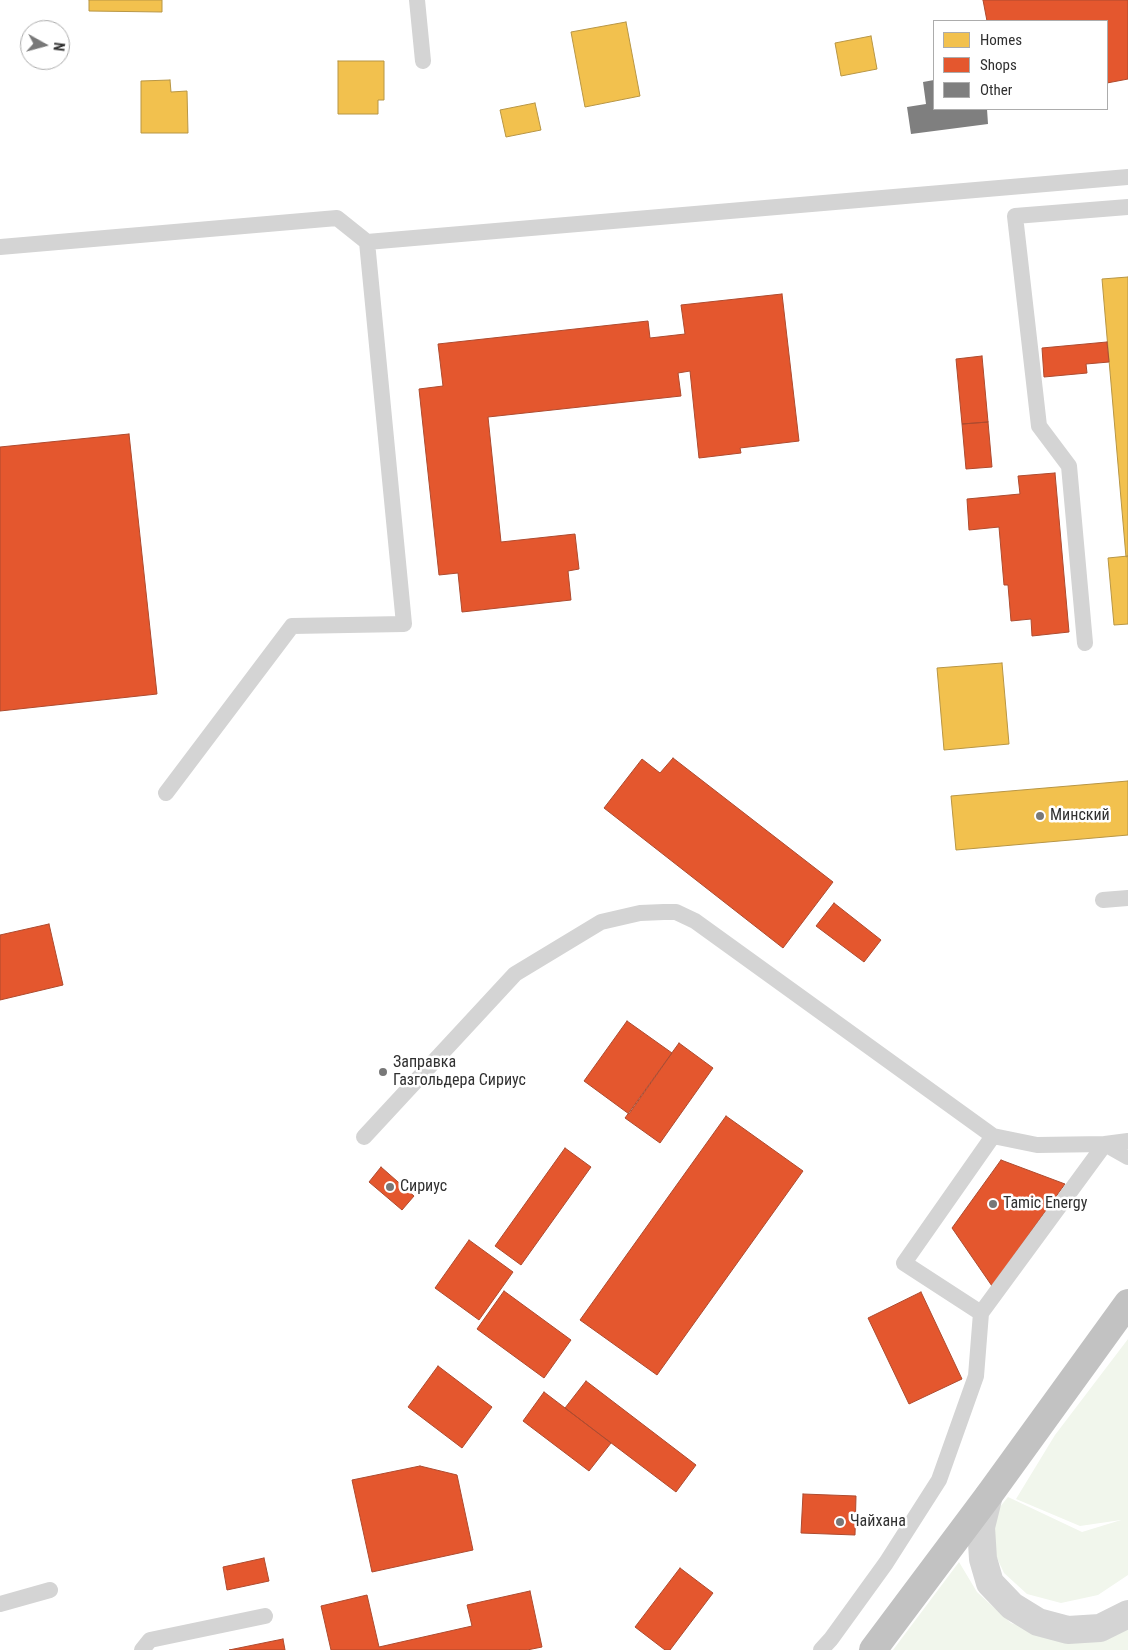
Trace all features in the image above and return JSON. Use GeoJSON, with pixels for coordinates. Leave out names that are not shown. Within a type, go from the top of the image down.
{"type":"FeatureCollection","features":[{"type":"Feature","properties":{"kind":"highway"},"geometry":{"type":"LineString","coordinates":[[873,1650],[989,1495],[1128,1303]]}},
{"type":"Feature","properties":{"kind":"street"},"geometry":{"type":"LineString","coordinates":[[989,1495],[981,1526],[983,1559],[990,1583],[1012,1606],[1038,1622],[1068,1630],[1100,1628],[1128,1614]]}},
{"type":"Feature","properties":{"kind":"lane"},"geometry":{"type":"LineString","coordinates":[[417,0],[422,61]]}},
{"type":"Feature","properties":{"kind":"lane"},"geometry":{"type":"LineString","coordinates":[[0,247],[337,218],[366,242],[1128,176]]}},
{"type":"Feature","properties":{"kind":"lane"},"geometry":{"type":"LineString","coordinates":[[1085,643],[1070,466],[1039,426],[1016,216],[1128,207]]}},
{"type":"Feature","properties":{"kind":"lane"},"geometry":{"type":"LineString","coordinates":[[166,793],[292,626],[404,624],[366,242]]}},
{"type":"Feature","properties":{"kind":"lane"},"geometry":{"type":"LineString","coordinates":[[1104,900],[1128,898]]}},
{"type":"Feature","properties":{"kind":"lane"},"geometry":{"type":"LineString","coordinates":[[364,1137],[515,974],[601,922],[640,912],[676,912],[695,921],[993,1136],[1037,1145],[1105,1144],[1128,1141]]}},
{"type":"Feature","properties":{"kind":"lane"},"geometry":{"type":"LineString","coordinates":[[981,1313],[904,1263],[993,1136]]}},
{"type":"Feature","properties":{"kind":"lane"},"geometry":{"type":"LineString","coordinates":[[1105,1144],[1128,1157]]}},
{"type":"Feature","properties":{"kind":"lane"},"geometry":{"type":"LineString","coordinates":[[821,1650],[886,1563],[939,1480],[976,1376],[981,1313],[1105,1144]]}},
{"type":"Feature","properties":{"kind":"lane"},"geometry":{"type":"LineString","coordinates":[[0,1604],[50,1590]]}},
{"type":"Feature","properties":{"kind":"lane"},"geometry":{"type":"LineString","coordinates":[[142,1650],[150,1640],[265,1616]]}},
{"type":"Feature","properties":{"kind":"shaded area"},"geometry":{"type":"Polygon","coordinates":[[[1128,1339],[1128,1575],[1098,1595],[1061,1603],[1027,1594],[1004,1573],[989,1541],[995,1513],[1008,1497],[1082,1532],[1121,1520],[1080,1526],[1016,1499],[1055,1435],[1128,1339]]]}},
{"type":"Feature","properties":{"kind":"shaded area"},"geometry":{"type":"Polygon","coordinates":[[[959,1562],[977,1592],[1011,1623],[1055,1637],[1128,1624],[1128,1650],[893,1650],[959,1562]]]}},
{"type":"Feature","properties":{"kind":"building: Homes"},"geometry":{"type":"Polygon","coordinates":[[[89,0],[162,0],[162,12],[89,11],[89,0]]]}},
{"type":"Feature","properties":{"kind":"building: Homes"},"geometry":{"type":"Polygon","coordinates":[[[626,22],[640,96],[585,107],[571,32],[626,22]]]}},
{"type":"Feature","properties":{"kind":"building: Homes"},"geometry":{"type":"Polygon","coordinates":[[[871,36],[877,69],[841,76],[835,43],[871,36]]]}},
{"type":"Feature","properties":{"kind":"building: Homes"},"geometry":{"type":"Polygon","coordinates":[[[338,61],[384,61],[384,100],[378,100],[378,114],[338,114],[338,61]]]}},
{"type":"Feature","properties":{"kind":"building: Homes"},"geometry":{"type":"Polygon","coordinates":[[[170,80],[171,92],[187,91],[188,133],[141,133],[141,81],[170,80]]]}},
{"type":"Feature","properties":{"kind":"building: Homes"},"geometry":{"type":"Polygon","coordinates":[[[535,103],[541,130],[506,137],[500,110],[535,103]]]}},
{"type":"Feature","properties":{"kind":"building: Homes"},"geometry":{"type":"Polygon","coordinates":[[[1128,277],[1128,556],[1126,557],[1102,279],[1128,277]]]}},
{"type":"Feature","properties":{"kind":"building: Homes"},"geometry":{"type":"Polygon","coordinates":[[[1128,556],[1128,624],[1114,625],[1108,558],[1128,556]]]}},
{"type":"Feature","properties":{"kind":"building: Homes"},"geometry":{"type":"Polygon","coordinates":[[[1002,663],[1009,744],[944,750],[937,668],[1002,663]]]}},
{"type":"Feature","properties":{"kind":"building: Homes","name":"Минский"},"geometry":{"type":"Polygon","coordinates":[[[1128,781],[1128,835],[956,850],[951,796],[1128,781]]]}},
{"type":"Feature","properties":{"kind":"building: Shops"},"geometry":{"type":"Polygon","coordinates":[[[983,0],[1128,0],[1128,79],[1108,83],[1108,20],[987,20],[983,0]]]}},
{"type":"Feature","properties":{"kind":"building: Shops"},"geometry":{"type":"Polygon","coordinates":[[[782,294],[799,441],[740,448],[741,453],[699,458],[690,371],[678,373],[681,396],[488,417],[501,542],[575,534],[579,569],[568,571],[571,600],[462,612],[458,573],[439,575],[419,389],[443,386],[438,344],[648,321],[650,338],[685,334],[681,305],[782,294]]]}},
{"type":"Feature","properties":{"kind":"building: Shops"},"geometry":{"type":"Polygon","coordinates":[[[1107,342],[1109,362],[1086,364],[1087,373],[1044,377],[1042,348],[1107,342]]]}},
{"type":"Feature","properties":{"kind":"building: Shops"},"geometry":{"type":"Polygon","coordinates":[[[982,356],[988,422],[962,424],[956,359],[982,356]]]}},
{"type":"Feature","properties":{"kind":"building: Shops"},"geometry":{"type":"Polygon","coordinates":[[[988,422],[992,467],[966,469],[962,424],[988,422]]]}},
{"type":"Feature","properties":{"kind":"building: Shops"},"geometry":{"type":"Polygon","coordinates":[[[129,434],[157,694],[0,711],[0,447],[129,434]]]}},
{"type":"Feature","properties":{"kind":"building: Shops"},"geometry":{"type":"Polygon","coordinates":[[[1055,473],[1069,632],[1032,636],[1031,619],[1011,621],[1008,585],[1004,585],[999,527],[969,530],[967,499],[1020,494],[1018,476],[1055,473]]]}},
{"type":"Feature","properties":{"kind":"building: Shops"},"geometry":{"type":"Polygon","coordinates":[[[673,758],[833,882],[783,948],[604,808],[642,759],[660,773],[673,758]]]}},
{"type":"Feature","properties":{"kind":"building: Shops"},"geometry":{"type":"Polygon","coordinates":[[[834,903],[881,940],[864,962],[816,926],[834,903]]]}},
{"type":"Feature","properties":{"kind":"building: Shops"},"geometry":{"type":"Polygon","coordinates":[[[49,924],[63,985],[0,1000],[0,935],[49,924]]]}},
{"type":"Feature","properties":{"kind":"building: Shops"},"geometry":{"type":"Polygon","coordinates":[[[627,1021],[672,1053],[629,1114],[584,1081],[627,1021]]]}},
{"type":"Feature","properties":{"kind":"building: Shops"},"geometry":{"type":"Polygon","coordinates":[[[679,1043],[713,1068],[660,1143],[625,1118],[679,1043]]]}},
{"type":"Feature","properties":{"kind":"building: Shops"},"geometry":{"type":"Polygon","coordinates":[[[726,1116],[803,1171],[657,1375],[580,1320],[726,1116]]]}},
{"type":"Feature","properties":{"kind":"building: Shops"},"geometry":{"type":"Polygon","coordinates":[[[565,1148],[591,1167],[521,1265],[495,1246],[565,1148]]]}},
{"type":"Feature","properties":{"kind":"building: Shops"},"geometry":{"type":"Polygon","coordinates":[[[1001,1160],[1065,1184],[992,1286],[952,1228],[1001,1160]]]}},
{"type":"Feature","properties":{"kind":"building: Shops"},"geometry":{"type":"Polygon","coordinates":[[[381,1167],[414,1196],[402,1210],[369,1182],[381,1167]]]}},
{"type":"Feature","properties":{"kind":"building: Shops"},"geometry":{"type":"Polygon","coordinates":[[[469,1240],[513,1272],[479,1320],[435,1288],[469,1240]]]}},
{"type":"Feature","properties":{"kind":"building: Shops"},"geometry":{"type":"Polygon","coordinates":[[[504,1291],[571,1340],[544,1378],[477,1329],[504,1291]]]}},
{"type":"Feature","properties":{"kind":"building: Shops"},"geometry":{"type":"Polygon","coordinates":[[[921,1292],[962,1379],[909,1404],[868,1318],[921,1292]]]}},
{"type":"Feature","properties":{"kind":"building: Shops"},"geometry":{"type":"Polygon","coordinates":[[[438,1366],[492,1407],[462,1448],[408,1407],[438,1366]]]}},
{"type":"Feature","properties":{"kind":"building: Shops"},"geometry":{"type":"Polygon","coordinates":[[[586,1381],[696,1465],[676,1492],[565,1408],[586,1381]]]}},
{"type":"Feature","properties":{"kind":"building: Shops"},"geometry":{"type":"Polygon","coordinates":[[[544,1392],[611,1443],[589,1471],[523,1421],[544,1392]]]}},
{"type":"Feature","properties":{"kind":"building: Shops"},"geometry":{"type":"Polygon","coordinates":[[[420,1466],[457,1475],[473,1550],[372,1572],[352,1480],[420,1466]]]}},
{"type":"Feature","properties":{"kind":"building: Shops"},"geometry":{"type":"Polygon","coordinates":[[[803,1494],[856,1496],[855,1535],[801,1533],[803,1494]]]}},
{"type":"Feature","properties":{"kind":"building: Shops"},"geometry":{"type":"Polygon","coordinates":[[[264,1558],[269,1581],[227,1590],[223,1567],[264,1558]]]}},
{"type":"Feature","properties":{"kind":"building: Shops"},"geometry":{"type":"Polygon","coordinates":[[[680,1568],[713,1593],[670,1650],[665,1650],[635,1627],[680,1568]]]}},
{"type":"Feature","properties":{"kind":"building: Shops"},"geometry":{"type":"Polygon","coordinates":[[[530,1591],[542,1647],[527,1650],[331,1650],[321,1606],[367,1595],[379,1647],[472,1626],[467,1605],[530,1591]]]}},
{"type":"Feature","properties":{"kind":"building: Shops"},"geometry":{"type":"Polygon","coordinates":[[[283,1639],[285,1650],[229,1650],[283,1639]]]}},
{"type":"Feature","properties":{"kind":"building: Other"},"geometry":{"type":"Polygon","coordinates":[[[933,80],[933,110],[987,110],[988,124],[911,134],[907,107],[926,104],[923,82],[933,80]]]}},
{"type":"Feature","properties":{"kind":"place","name":"Минский"},"geometry":{"type":"Point","coordinates":[1040,816]}},
{"type":"Feature","properties":{"kind":"place","name":"Заправка Газгольдера Сириус"},"geometry":{"type":"Point","coordinates":[383,1072]}},
{"type":"Feature","properties":{"kind":"place","name":"Сириус"},"geometry":{"type":"Point","coordinates":[390,1187]}},
{"type":"Feature","properties":{"kind":"place","name":"Tamic Energy"},"geometry":{"type":"Point","coordinates":[993,1204]}},
{"type":"Feature","properties":{"kind":"place","name":"Чайхана"},"geometry":{"type":"Point","coordinates":[840,1522]}}]}
